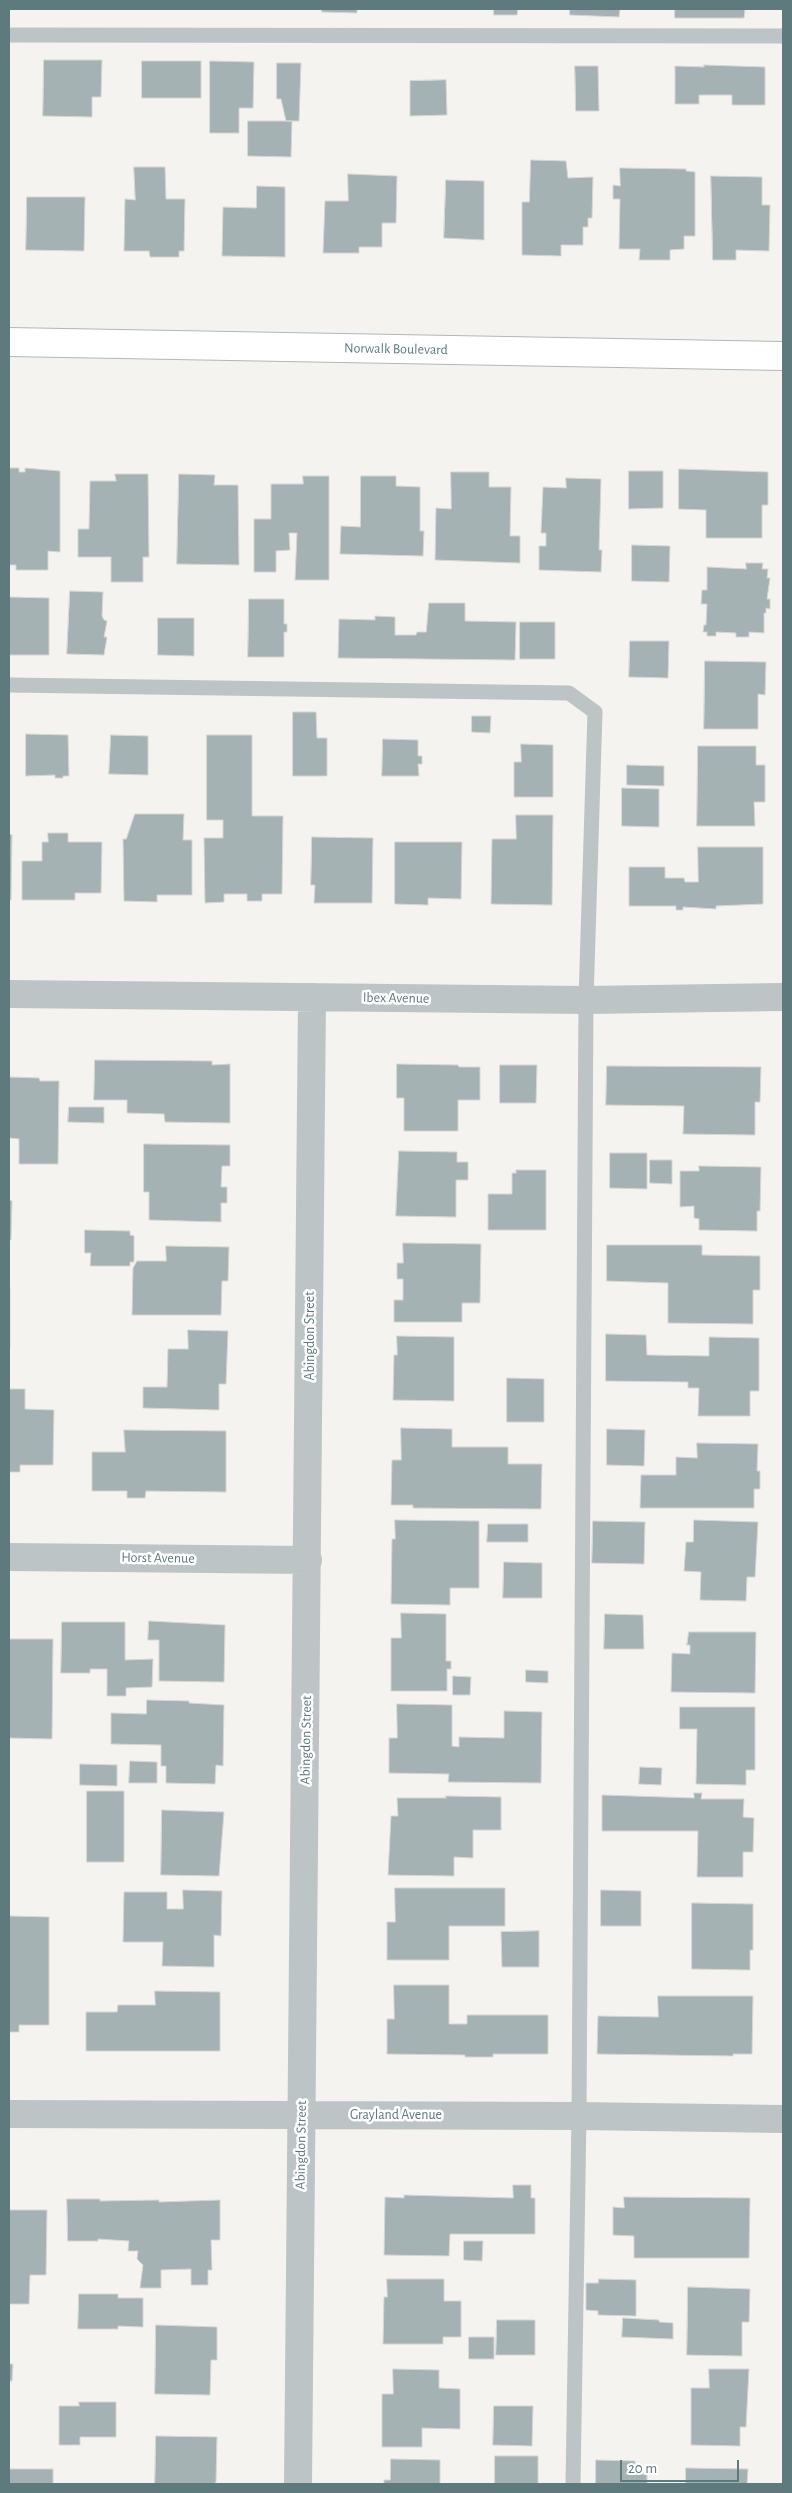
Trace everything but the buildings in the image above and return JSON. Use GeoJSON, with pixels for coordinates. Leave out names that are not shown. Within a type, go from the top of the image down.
{"type":"FeatureCollection","features":[{"type":"Feature","properties":{"kind":"street","name":"Norwalk Boulevard"},"geometry":{"type":"LineString","coordinates":[[9,342],[783,356]]}},
{"type":"Feature","properties":{"kind":"street","name":"Ibex Avenue"},"geometry":{"type":"LineString","coordinates":[[9,994],[586,1000],[783,997]]}},
{"type":"Feature","properties":{"kind":"street","name":"Abingdon Street"},"geometry":{"type":"LineString","coordinates":[[298,2484],[312,997]]}},
{"type":"Feature","properties":{"kind":"street","name":"Horst Avenue"},"geometry":{"type":"LineString","coordinates":[[9,1557],[308,1560]]}},
{"type":"Feature","properties":{"kind":"street","name":"Grayland Avenue"},"geometry":{"type":"LineString","coordinates":[[9,2114],[580,2116],[783,2119]]}},
{"type":"Feature","properties":{"kind":"lane"},"geometry":{"type":"LineString","coordinates":[[9,35],[783,36]]}},
{"type":"Feature","properties":{"kind":"lane"},"geometry":{"type":"LineString","coordinates":[[9,685],[569,693],[595,712],[586,1000],[580,2116],[573,2484]]}}]}
